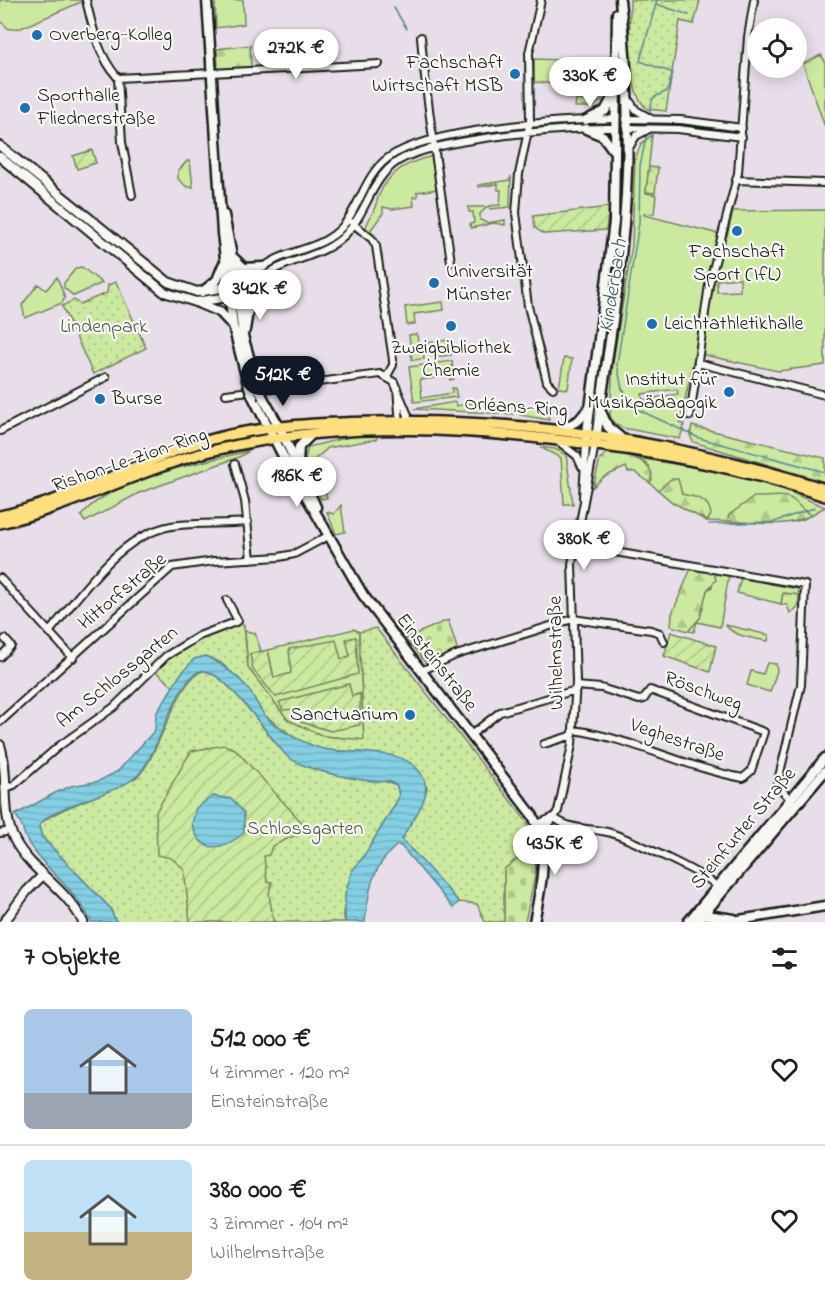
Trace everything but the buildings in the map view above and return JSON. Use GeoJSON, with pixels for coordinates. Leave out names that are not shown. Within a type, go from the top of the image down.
{"type":"FeatureCollection","features":[{"type":"Feature","properties":{"kind":"main road"},"geometry":{"type":"LineString","coordinates":[[207,0],[217,181],[234,296]]}},
{"type":"Feature","properties":{"kind":"main road"},"geometry":{"type":"LineString","coordinates":[[592,433],[591,403],[613,236],[619,0]]}},
{"type":"Feature","properties":{"kind":"main road"},"geometry":{"type":"LineString","coordinates":[[592,433],[600,408],[621,259],[626,157],[626,91],[619,0]]}},
{"type":"Feature","properties":{"kind":"main road"},"geometry":{"type":"LineString","coordinates":[[615,90],[605,111],[586,124],[606,138],[615,156]]}},
{"type":"Feature","properties":{"kind":"main road"},"geometry":{"type":"LineString","coordinates":[[615,124],[626,124]]}},
{"type":"Feature","properties":{"kind":"main road"},"geometry":{"type":"LineString","coordinates":[[229,256],[243,267],[263,267]]}},
{"type":"Feature","properties":{"kind":"main road"},"geometry":{"type":"LineString","coordinates":[[202,292],[218,280],[229,256]]}},
{"type":"Feature","properties":{"kind":"main road"},"geometry":{"type":"LineString","coordinates":[[243,336],[250,298],[261,279]]}},
{"type":"Feature","properties":{"kind":"main road","name":"Einsteinstraße"},"geometry":{"type":"LineString","coordinates":[[234,296],[233,326],[252,384],[280,428],[301,472],[318,517]]}},
{"type":"Feature","properties":{"kind":"main road","name":"Einsteinstraße"},"geometry":{"type":"LineString","coordinates":[[234,296],[253,397],[268,429],[328,536],[363,595],[523,800],[538,826]]}},
{"type":"Feature","properties":{"kind":"main road"},"geometry":{"type":"LineString","coordinates":[[196,302],[220,312],[233,326]]}},
{"type":"Feature","properties":{"kind":"main road"},"geometry":{"type":"LineString","coordinates":[[562,429],[582,419],[591,403]]}},
{"type":"Feature","properties":{"kind":"main road"},"geometry":{"type":"LineString","coordinates":[[600,408],[606,424],[620,437]]}},
{"type":"Feature","properties":{"kind":"main road","name":"Orléans-Ring"},"geometry":{"type":"LineString","coordinates":[[268,429],[404,421],[484,422],[562,429],[620,437],[722,459],[825,489]]}},
{"type":"Feature","properties":{"kind":"main road","name":"Orléans-Ring"},"geometry":{"type":"LineString","coordinates":[[274,439],[404,421],[591,444],[711,463],[825,496]]}},
{"type":"Feature","properties":{"kind":"main road","name":"Rishon-Le-Zion-Ring"},"geometry":{"type":"LineString","coordinates":[[0,516],[60,498],[190,446],[268,429]]}},
{"type":"Feature","properties":{"kind":"main road","name":"Wilhelmstraße"},"geometry":{"type":"LineString","coordinates":[[591,444],[592,433]]}},
{"type":"Feature","properties":{"kind":"main road"},"geometry":{"type":"LineString","coordinates":[[301,472],[298,449],[312,434]]}},
{"type":"Feature","properties":{"kind":"main road","name":"Rishon-Le-Zion-Ring"},"geometry":{"type":"LineString","coordinates":[[0,523],[49,509],[183,458],[274,439]]}},
{"type":"Feature","properties":{"kind":"main road","name":"Steinfurter Straße"},"geometry":{"type":"LineString","coordinates":[[704,914],[825,758]]}},
{"type":"Feature","properties":{"kind":"main road","name":"Steinfurter Straße"},"geometry":{"type":"LineString","coordinates":[[693,920],[729,873],[793,802],[825,771]]}},
{"type":"Feature","properties":{"kind":"main road"},"geometry":{"type":"LineString","coordinates":[[534,922],[543,863],[538,826]]}},
{"type":"Feature","properties":{"kind":"main road"},"geometry":{"type":"LineString","coordinates":[[693,920],[704,914],[730,921],[825,906]]}},
{"type":"Feature","properties":{"kind":"street"},"geometry":{"type":"LineString","coordinates":[[86,0],[97,44],[106,65],[118,78],[122,142],[132,195]]}},
{"type":"Feature","properties":{"kind":"street"},"geometry":{"type":"LineString","coordinates":[[541,0],[529,53],[529,124],[519,174],[516,217],[533,329],[547,382],[553,388]]}},
{"type":"Feature","properties":{"kind":"street"},"geometry":{"type":"LineString","coordinates":[[690,416],[709,285],[736,180],[742,137],[747,37],[754,0]]}},
{"type":"Feature","properties":{"kind":"street"},"geometry":{"type":"LineString","coordinates":[[421,37],[428,113],[451,262]]}},
{"type":"Feature","properties":{"kind":"street"},"geometry":{"type":"LineString","coordinates":[[118,78],[379,64]]}},
{"type":"Feature","properties":{"kind":"street"},"geometry":{"type":"LineString","coordinates":[[626,91],[631,105],[649,118]]}},
{"type":"Feature","properties":{"kind":"street"},"geometry":{"type":"LineString","coordinates":[[626,124],[649,118],[742,128]]}},
{"type":"Feature","properties":{"kind":"street"},"geometry":{"type":"LineString","coordinates":[[0,146],[171,284],[202,292],[233,286],[263,267],[322,243],[335,234],[348,220],[370,177],[385,160],[407,147],[433,140],[529,124],[615,124]]}},
{"type":"Feature","properties":{"kind":"street"},"geometry":{"type":"LineString","coordinates":[[0,157],[167,294],[196,302],[234,296],[285,265],[328,248],[354,225],[375,186],[390,167],[408,156],[435,149],[586,124]]}},
{"type":"Feature","properties":{"kind":"street"},"geometry":{"type":"LineString","coordinates":[[626,124],[648,129],[742,137]]}},
{"type":"Feature","properties":{"kind":"street"},"geometry":{"type":"LineString","coordinates":[[626,157],[634,139],[648,129]]}},
{"type":"Feature","properties":{"kind":"street"},"geometry":{"type":"LineString","coordinates":[[736,180],[825,183]]}},
{"type":"Feature","properties":{"kind":"street"},"geometry":{"type":"LineString","coordinates":[[348,220],[372,239],[376,246],[393,365],[387,376]]}},
{"type":"Feature","properties":{"kind":"street"},"geometry":{"type":"LineString","coordinates":[[134,269],[140,261]]}},
{"type":"Feature","properties":{"kind":"street"},"geometry":{"type":"LineString","coordinates":[[698,363],[825,395]]}},
{"type":"Feature","properties":{"kind":"street"},"geometry":{"type":"LineString","coordinates":[[226,394],[374,374],[387,376],[397,388],[404,421]]}},
{"type":"Feature","properties":{"kind":"street"},"geometry":{"type":"LineString","coordinates":[[0,431],[106,377]]}},
{"type":"Feature","properties":{"kind":"street"},"geometry":{"type":"LineString","coordinates":[[397,388],[404,421]]}},
{"type":"Feature","properties":{"kind":"street"},"geometry":{"type":"LineString","coordinates":[[552,439],[575,454],[583,470]]}},
{"type":"Feature","properties":{"kind":"street","name":"Wilhelmstraße"},"geometry":{"type":"LineString","coordinates":[[583,498],[583,470],[591,444]]}},
{"type":"Feature","properties":{"kind":"street","name":"Wilhelmstraße"},"geometry":{"type":"LineString","coordinates":[[556,814],[574,733],[576,688],[572,574],[591,444]]}},
{"type":"Feature","properties":{"kind":"street"},"geometry":{"type":"LineString","coordinates":[[235,464],[242,487],[248,522],[251,559]]}},
{"type":"Feature","properties":{"kind":"street"},"geometry":{"type":"LineString","coordinates":[[50,631],[110,561],[128,546],[150,533],[177,525],[248,522]]}},
{"type":"Feature","properties":{"kind":"street","name":"Hittorfstraße"},"geometry":{"type":"LineString","coordinates":[[0,722],[172,567],[188,563],[294,554],[328,536]]}},
{"type":"Feature","properties":{"kind":"street"},"geometry":{"type":"LineString","coordinates":[[575,545],[805,585],[801,685],[777,785],[793,802]]}},
{"type":"Feature","properties":{"kind":"street"},"geometry":{"type":"LineString","coordinates":[[0,578],[73,658]]}},
{"type":"Feature","properties":{"kind":"street","name":"Am Schlossgarten"},"geometry":{"type":"LineString","coordinates":[[6,788],[14,785],[59,746],[114,707],[166,656],[199,636],[238,621],[227,600]]}},
{"type":"Feature","properties":{"kind":"street"},"geometry":{"type":"LineString","coordinates":[[421,671],[456,655],[573,619],[658,632],[664,642]]}},
{"type":"Feature","properties":{"kind":"street"},"geometry":{"type":"LineString","coordinates":[[0,657],[11,646],[5,639]]}},
{"type":"Feature","properties":{"kind":"street"},"geometry":{"type":"LineString","coordinates":[[472,734],[508,708],[576,688]]}},
{"type":"Feature","properties":{"kind":"street","name":"Röschweg"},"geometry":{"type":"LineString","coordinates":[[576,688],[601,688],[639,700],[644,699],[650,690],[764,732],[757,758]]}},
{"type":"Feature","properties":{"kind":"street","name":"Wilhelmstraße"},"geometry":{"type":"LineString","coordinates":[[544,744],[574,733]]}},
{"type":"Feature","properties":{"kind":"street","name":"Veghestraße"},"geometry":{"type":"LineString","coordinates":[[574,733],[616,738],[688,766],[743,778],[748,776],[757,758]]}},
{"type":"Feature","properties":{"kind":"street"},"geometry":{"type":"LineString","coordinates":[[0,745],[10,831],[16,843],[42,876],[73,905],[83,922]]}},
{"type":"Feature","properties":{"kind":"street"},"geometry":{"type":"LineString","coordinates":[[538,826],[556,814],[560,823],[609,832],[651,848],[662,858],[710,879],[717,887]]}},
{"type":"Feature","properties":{"kind":"street"},"geometry":{"type":"LineString","coordinates":[[0,833],[10,831]]}},
{"type":"Feature","properties":{"kind":"street"},"geometry":{"type":"LineString","coordinates":[[4,922],[27,891],[42,876]]}},
{"type":"Feature","properties":{"kind":"green space"},"geometry":{"type":"Polygon","coordinates":[[[0,0],[81,0],[81,2],[21,28],[9,29],[0,21],[0,0]]]}},
{"type":"Feature","properties":{"kind":"green space"},"geometry":{"type":"Polygon","coordinates":[[[215,0],[243,0],[244,24],[216,28],[215,0]]]}},
{"type":"Feature","properties":{"kind":"green space"},"geometry":{"type":"Polygon","coordinates":[[[630,0],[700,0],[694,24],[680,21],[666,111],[648,109],[635,89],[630,59],[630,0]]]}},
{"type":"Feature","properties":{"kind":"green space"},"geometry":{"type":"Polygon","coordinates":[[[250,45],[251,67],[218,69],[217,49],[250,45]]]}},
{"type":"Feature","properties":{"kind":"green space"},"geometry":{"type":"Polygon","coordinates":[[[821,55],[825,61],[825,127],[807,75],[807,62],[821,55]]]}},
{"type":"Feature","properties":{"kind":"green space"},"geometry":{"type":"Polygon","coordinates":[[[534,59],[561,60],[560,84],[534,82],[534,59]]]}},
{"type":"Feature","properties":{"kind":"green space"},"geometry":{"type":"Polygon","coordinates":[[[597,63],[606,63],[602,100],[593,107],[575,107],[576,100],[590,101],[591,92],[596,92],[597,63]]]}},
{"type":"Feature","properties":{"kind":"green space"},"geometry":{"type":"Polygon","coordinates":[[[652,135],[646,193],[656,195],[654,214],[644,213],[644,215],[727,236],[733,211],[825,210],[825,365],[778,371],[695,353],[680,423],[684,424],[680,439],[623,428],[614,423],[610,416],[613,362],[632,245],[635,159],[641,144],[652,135]],[[740,278],[717,280],[717,292],[740,291],[740,278]],[[677,389],[642,394],[643,400],[678,394],[677,389]]]}},
{"type":"Feature","properties":{"kind":"green space"},"geometry":{"type":"Polygon","coordinates":[[[0,149],[123,250],[121,254],[0,155],[0,149]]]}},
{"type":"Feature","properties":{"kind":"green space"},"geometry":{"type":"Polygon","coordinates":[[[92,150],[96,163],[77,169],[73,156],[92,150]]]}},
{"type":"Feature","properties":{"kind":"green space"},"geometry":{"type":"Polygon","coordinates":[[[433,156],[438,189],[417,192],[417,197],[413,197],[414,206],[392,209],[383,207],[383,213],[370,231],[366,229],[383,187],[395,172],[433,156]]]}},
{"type":"Feature","properties":{"kind":"green space"},"geometry":{"type":"Polygon","coordinates":[[[187,161],[190,161],[193,187],[187,187],[178,179],[178,171],[187,161]]]}},
{"type":"Feature","properties":{"kind":"green space"},"geometry":{"type":"Polygon","coordinates":[[[649,167],[658,168],[655,193],[646,192],[649,167]]]}},
{"type":"Feature","properties":{"kind":"green space"},"geometry":{"type":"Polygon","coordinates":[[[511,176],[510,207],[490,209],[489,206],[500,205],[501,190],[498,190],[498,184],[479,187],[478,185],[510,180],[511,176]]]}},
{"type":"Feature","properties":{"kind":"green space"},"geometry":{"type":"Polygon","coordinates":[[[468,207],[487,207],[480,214],[480,220],[487,223],[505,220],[505,225],[494,223],[471,228],[470,224],[474,223],[473,212],[469,212],[468,207]]]}},
{"type":"Feature","properties":{"kind":"green space"},"geometry":{"type":"Polygon","coordinates":[[[609,207],[606,230],[544,234],[535,228],[533,216],[609,207]]]}},
{"type":"Feature","properties":{"kind":"green space"},"geometry":{"type":"Polygon","coordinates":[[[82,267],[102,283],[74,296],[64,288],[64,283],[76,268],[82,267]]]}},
{"type":"Feature","properties":{"kind":"green space"},"geometry":{"type":"Polygon","coordinates":[[[57,277],[65,298],[62,303],[25,318],[22,305],[38,284],[46,290],[57,277]]]}},
{"type":"Feature","properties":{"kind":"green space","name":"Lindenpark"},"geometry":{"type":"Polygon","coordinates":[[[116,282],[146,348],[93,374],[62,306],[74,300],[80,304],[107,293],[108,285],[116,282]]]}},
{"type":"Feature","properties":{"kind":"green space"},"geometry":{"type":"Polygon","coordinates":[[[443,302],[444,310],[414,314],[415,324],[407,325],[405,307],[443,302]]]}},
{"type":"Feature","properties":{"kind":"green space"},"geometry":{"type":"Polygon","coordinates":[[[417,334],[418,344],[448,340],[451,355],[433,357],[431,347],[423,348],[424,359],[412,360],[409,335],[417,334]]]}},
{"type":"Feature","properties":{"kind":"green space"},"geometry":{"type":"Polygon","coordinates":[[[564,358],[572,359],[568,389],[559,388],[564,358]]]}},
{"type":"Feature","properties":{"kind":"green space"},"geometry":{"type":"Polygon","coordinates":[[[452,361],[454,379],[450,380],[449,376],[420,380],[422,398],[452,393],[452,388],[455,388],[457,397],[414,402],[409,367],[452,361]]]}},
{"type":"Feature","properties":{"kind":"green space"},"geometry":{"type":"Polygon","coordinates":[[[455,402],[456,406],[480,402],[481,407],[520,402],[521,409],[513,414],[414,409],[455,402]]]}},
{"type":"Feature","properties":{"kind":"green space"},"geometry":{"type":"Polygon","coordinates":[[[546,404],[549,420],[520,415],[522,407],[546,404]]]}},
{"type":"Feature","properties":{"kind":"green space"},"geometry":{"type":"Polygon","coordinates":[[[692,426],[825,458],[825,482],[693,442],[690,435],[692,426]]]}},
{"type":"Feature","properties":{"kind":"green space"},"geometry":{"type":"Polygon","coordinates":[[[377,435],[377,439],[328,448],[313,461],[317,473],[324,469],[324,473],[318,475],[321,492],[325,491],[327,498],[321,499],[305,459],[308,447],[353,436],[377,435]]]}},
{"type":"Feature","properties":{"kind":"green space"},"geometry":{"type":"Polygon","coordinates":[[[540,447],[555,449],[566,455],[573,504],[564,504],[561,458],[540,447]]]}},
{"type":"Feature","properties":{"kind":"green space"},"geometry":{"type":"Polygon","coordinates":[[[249,451],[239,457],[139,493],[85,522],[81,516],[94,503],[134,482],[183,466],[249,451]]]}},
{"type":"Feature","properties":{"kind":"green space"},"geometry":{"type":"Polygon","coordinates":[[[607,453],[639,459],[652,473],[650,483],[635,472],[628,472],[626,467],[604,477],[593,487],[600,459],[607,453]]]}},
{"type":"Feature","properties":{"kind":"green space"},"geometry":{"type":"Polygon","coordinates":[[[638,458],[729,473],[771,484],[825,507],[802,520],[775,523],[707,521],[672,502],[650,483],[652,479],[649,466],[638,458]]]}},
{"type":"Feature","properties":{"kind":"green space"},"geometry":{"type":"Polygon","coordinates":[[[671,479],[678,479],[682,494],[697,498],[708,505],[711,515],[707,521],[672,502],[658,490],[671,479]]]}},
{"type":"Feature","properties":{"kind":"green space"},"geometry":{"type":"Polygon","coordinates":[[[754,497],[789,498],[811,515],[792,522],[781,523],[727,521],[729,515],[754,497]]]}},
{"type":"Feature","properties":{"kind":"green space"},"geometry":{"type":"Polygon","coordinates":[[[341,505],[345,532],[336,534],[327,512],[334,514],[341,505]]]}},
{"type":"Feature","properties":{"kind":"green space"},"geometry":{"type":"Polygon","coordinates":[[[691,568],[714,572],[716,580],[707,590],[700,618],[688,631],[671,626],[672,614],[691,568]]]}},
{"type":"Feature","properties":{"kind":"green space"},"geometry":{"type":"Polygon","coordinates":[[[714,572],[729,575],[720,627],[697,622],[694,632],[688,631],[700,618],[707,590],[712,587],[714,572]]]}},
{"type":"Feature","properties":{"kind":"green space"},"geometry":{"type":"Polygon","coordinates":[[[741,578],[798,589],[799,595],[783,593],[781,604],[737,593],[741,578]]]}},
{"type":"Feature","properties":{"kind":"green space"},"geometry":{"type":"Polygon","coordinates":[[[783,593],[799,595],[798,607],[790,613],[787,605],[781,604],[783,593]]]}},
{"type":"Feature","properties":{"kind":"green space"},"geometry":{"type":"Polygon","coordinates":[[[448,620],[458,651],[426,663],[406,638],[448,620]]]}},
{"type":"Feature","properties":{"kind":"green space"},"geometry":{"type":"Polygon","coordinates":[[[239,622],[244,626],[248,668],[288,720],[323,736],[364,740],[359,632],[376,628],[527,822],[534,846],[504,869],[504,922],[485,922],[477,904],[459,902],[403,842],[406,828],[422,801],[427,787],[360,752],[323,750],[298,740],[263,714],[246,686],[221,663],[206,656],[180,675],[174,687],[155,671],[174,654],[194,642],[239,622]]]}},
{"type":"Feature","properties":{"kind":"green space"},"geometry":{"type":"Polygon","coordinates":[[[726,625],[769,635],[768,641],[739,635],[726,625]]]}},
{"type":"Feature","properties":{"kind":"green space"},"geometry":{"type":"Polygon","coordinates":[[[354,629],[359,632],[364,740],[323,736],[288,720],[248,668],[245,631],[255,633],[261,651],[250,654],[276,697],[350,656],[341,659],[290,649],[291,674],[274,678],[268,650],[354,629]],[[359,694],[298,709],[301,722],[331,731],[359,694]]]}},
{"type":"Feature","properties":{"kind":"green space"},"geometry":{"type":"Polygon","coordinates":[[[671,632],[716,646],[710,672],[664,656],[671,632]]]}},
{"type":"Feature","properties":{"kind":"green space"},"geometry":{"type":"Polygon","coordinates":[[[356,637],[358,674],[276,697],[253,670],[250,654],[268,650],[274,678],[291,673],[289,649],[336,640],[341,659],[350,656],[346,639],[356,637]]]}},
{"type":"Feature","properties":{"kind":"green space"},"geometry":{"type":"Polygon","coordinates":[[[767,663],[776,664],[777,671],[770,692],[747,685],[751,671],[763,674],[767,663]]]}},
{"type":"Feature","properties":{"kind":"green space","name":"Schlossgarten"},"geometry":{"type":"Polygon","coordinates":[[[203,671],[225,683],[278,746],[295,761],[327,773],[388,782],[397,786],[399,796],[396,803],[364,856],[352,871],[343,912],[345,922],[116,922],[110,908],[42,837],[39,826],[45,820],[138,776],[153,753],[185,688],[194,677],[203,671]]]}},
{"type":"Feature","properties":{"kind":"green space"},"geometry":{"type":"Polygon","coordinates":[[[349,684],[352,696],[360,694],[360,725],[331,731],[301,722],[298,709],[283,710],[279,702],[349,684]]]}},
{"type":"Feature","properties":{"kind":"green space"},"geometry":{"type":"Polygon","coordinates":[[[224,745],[235,749],[306,827],[303,832],[272,846],[269,855],[264,856],[267,882],[272,882],[269,893],[273,920],[276,922],[190,922],[184,869],[171,858],[157,855],[156,812],[191,751],[224,745]]]}},
{"type":"Feature","properties":{"kind":"green space"},"geometry":{"type":"Polygon","coordinates":[[[534,846],[536,871],[525,922],[504,922],[504,869],[534,846]]]}},
{"type":"Feature","properties":{"kind":"water"},"geometry":{"type":"Polygon","coordinates":[[[206,656],[237,677],[268,718],[293,736],[327,750],[388,755],[414,766],[423,777],[426,785],[425,793],[420,809],[402,839],[459,902],[453,908],[401,846],[397,845],[382,862],[373,880],[365,922],[345,922],[345,894],[352,871],[364,856],[396,803],[399,796],[397,786],[389,781],[337,775],[296,762],[288,757],[246,705],[219,678],[208,672],[198,672],[182,690],[153,751],[139,774],[117,788],[56,812],[39,826],[42,837],[110,908],[116,922],[91,922],[78,900],[29,844],[20,821],[15,815],[71,786],[99,781],[118,771],[155,730],[156,714],[180,675],[194,659],[206,656]]]}},
{"type":"Feature","properties":{"kind":"water"},"geometry":{"type":"Polygon","coordinates":[[[213,796],[232,799],[244,813],[244,833],[229,843],[214,847],[201,842],[192,824],[196,808],[213,796]]]}},
{"type":"Feature","properties":{"kind":"waterway","name":"Kinderbach"},"geometry":{"type":"LineString","coordinates":[[649,113],[653,98],[667,91],[673,73],[640,61],[657,0]]}},
{"type":"Feature","properties":{"kind":"waterway"},"geometry":{"type":"LineString","coordinates":[[656,4],[689,15]]}},
{"type":"Feature","properties":{"kind":"waterway"},"geometry":{"type":"LineString","coordinates":[[394,8],[407,29]]}},
{"type":"Feature","properties":{"kind":"waterway","name":"Kinderbach"},"geometry":{"type":"LineString","coordinates":[[647,133],[640,166],[639,223],[617,364],[622,389],[639,410],[699,438],[825,472]]}},
{"type":"Feature","properties":{"kind":"waterway"},"geometry":{"type":"LineString","coordinates":[[709,524],[774,522],[814,508]]}},
{"type":"Feature","properties":{"kind":"place","name":"Overberg-Kolleg"},"geometry":{"type":"Point","coordinates":[37,35]}},
{"type":"Feature","properties":{"kind":"place","name":"Fachschaft Wirtschaft MSB"},"geometry":{"type":"Point","coordinates":[515,74]}},
{"type":"Feature","properties":{"kind":"place","name":"Sporthalle Fliednerstraße"},"geometry":{"type":"Point","coordinates":[25,108]}},
{"type":"Feature","properties":{"kind":"place","name":"Fachschaft Sport (IfL)"},"geometry":{"type":"Point","coordinates":[737,231]}},
{"type":"Feature","properties":{"kind":"place","name":"Universität Münster"},"geometry":{"type":"Point","coordinates":[434,283]}},
{"type":"Feature","properties":{"kind":"place","name":"Leichtathletikhalle"},"geometry":{"type":"Point","coordinates":[652,324]}},
{"type":"Feature","properties":{"kind":"place","name":"Zweigbibliothek Chemie"},"geometry":{"type":"Point","coordinates":[451,326]}},
{"type":"Feature","properties":{"kind":"place","name":"Institut für Musikpädagogik"},"geometry":{"type":"Point","coordinates":[729,392]}},
{"type":"Feature","properties":{"kind":"place","name":"Burse"},"geometry":{"type":"Point","coordinates":[100,399]}},
{"type":"Feature","properties":{"kind":"place","name":"Sanctuarium"},"geometry":{"type":"Point","coordinates":[410,715]}}]}
